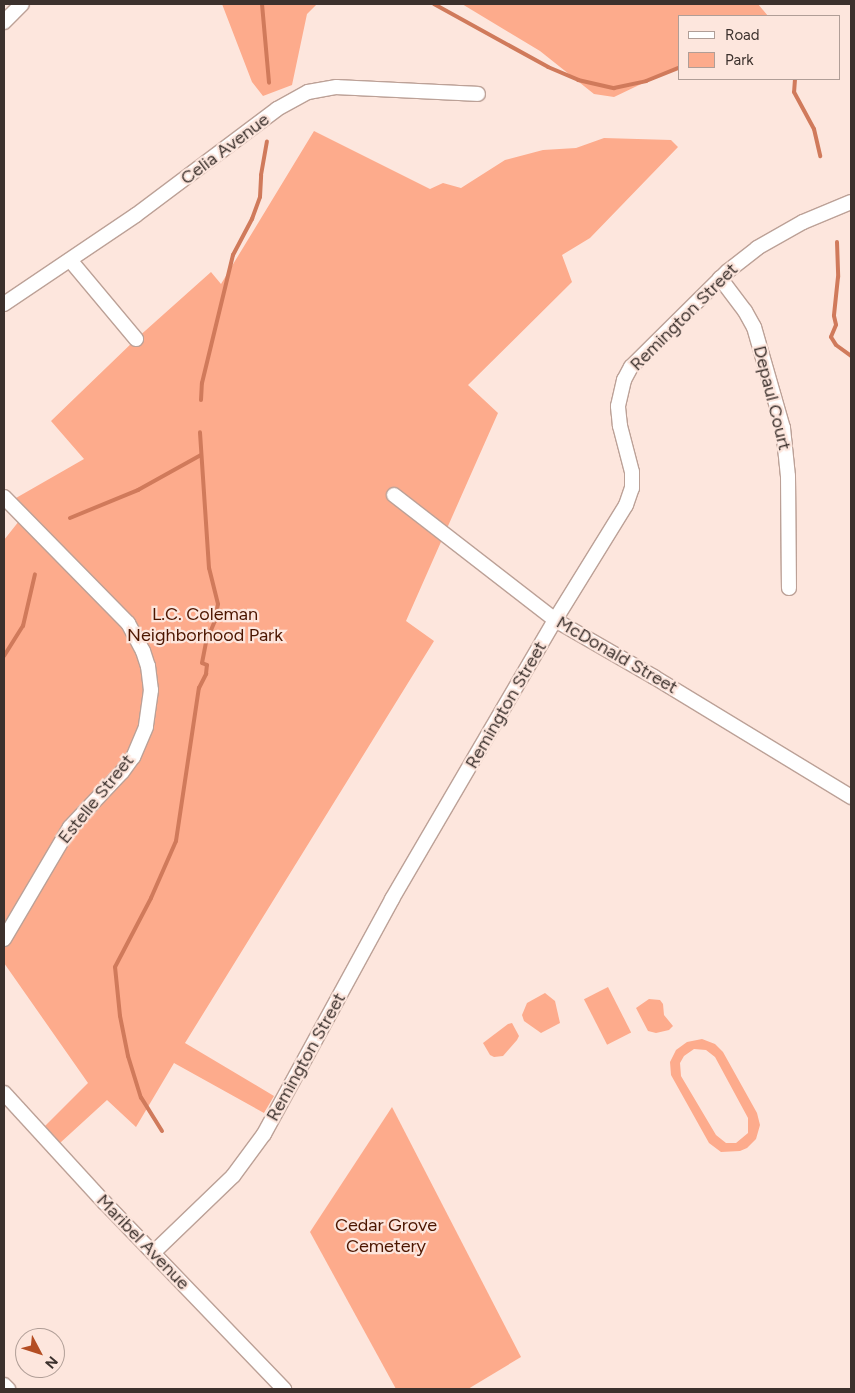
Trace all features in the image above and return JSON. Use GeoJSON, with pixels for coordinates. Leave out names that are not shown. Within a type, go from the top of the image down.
{"type":"FeatureCollection","features":[{"type":"Feature","properties":{"kind":"street"},"geometry":{"type":"LineString","coordinates":[[4,22],[22,4]]}},
{"type":"Feature","properties":{"kind":"street","name":"Celia Avenue"},"geometry":{"type":"LineString","coordinates":[[4,304],[152,204],[278,109],[308,92],[337,87],[478,94]]}},
{"type":"Feature","properties":{"kind":"street","name":"Remington Street"},"geometry":{"type":"LineString","coordinates":[[153,1253],[233,1176],[264,1134],[392,899],[629,497],[632,472],[620,426],[618,406],[624,380],[632,367],[720,278],[757,248],[784,232],[851,202]]}},
{"type":"Feature","properties":{"kind":"street"},"geometry":{"type":"LineString","coordinates":[[70,260],[136,339]]}},
{"type":"Feature","properties":{"kind":"street","name":"Depaul Court"},"geometry":{"type":"LineString","coordinates":[[720,278],[745,311],[754,328],[783,428],[788,468],[789,588]]}},
{"type":"Feature","properties":{"kind":"street","name":"McDonald Street"},"geometry":{"type":"LineString","coordinates":[[394,495],[555,620],[654,677],[851,798]]}},
{"type":"Feature","properties":{"kind":"street","name":"Estelle Street"},"geometry":{"type":"LineString","coordinates":[[4,496],[128,623],[143,651],[148,666],[150,708],[146,727],[133,757],[122,772],[70,828],[4,939]]}},
{"type":"Feature","properties":{"kind":"street","name":"Maribel Avenue"},"geometry":{"type":"LineString","coordinates":[[4,1092],[153,1253],[284,1389]]}},
{"type":"Feature","properties":{"kind":"street"},"geometry":{"type":"LineString","coordinates":[[4,1385],[8,1389]]}},
{"type":"Feature","properties":{"kind":"green space"},"geometry":{"type":"Polygon","coordinates":[[[222,4],[317,4],[307,14],[292,85],[263,96],[252,82],[222,4]]]}},
{"type":"Feature","properties":{"kind":"green space"},"geometry":{"type":"Polygon","coordinates":[[[462,4],[758,4],[767,15],[678,15],[678,66],[614,97],[594,94],[540,51],[462,4]]]}},
{"type":"Feature","properties":{"kind":"green space","name":"L.C. Coleman Neighborhood Park"},"geometry":{"type":"Polygon","coordinates":[[[314,131],[430,189],[443,183],[461,188],[505,160],[543,150],[576,148],[604,138],[671,140],[678,147],[590,238],[562,255],[572,282],[468,385],[498,413],[406,621],[434,641],[185,1043],[274,1096],[264,1113],[174,1063],[136,1127],[107,1100],[60,1143],[45,1126],[88,1083],[4,963],[4,540],[23,516],[9,502],[84,459],[51,421],[136,339],[211,272],[221,284],[314,131]]]}},
{"type":"Feature","properties":{"kind":"green space"},"geometry":{"type":"Polygon","coordinates":[[[608,987],[631,1032],[607,1045],[584,999],[608,987]]]}},
{"type":"Feature","properties":{"kind":"green space"},"geometry":{"type":"Polygon","coordinates":[[[545,993],[555,1001],[560,1023],[541,1033],[524,1021],[522,1015],[527,1003],[545,993]]]}},
{"type":"Feature","properties":{"kind":"green space"},"geometry":{"type":"Polygon","coordinates":[[[649,999],[660,1000],[663,1004],[664,1015],[673,1026],[669,1030],[656,1033],[648,1031],[636,1008],[649,999]]]}},
{"type":"Feature","properties":{"kind":"green space"},"geometry":{"type":"Polygon","coordinates":[[[512,1023],[519,1036],[517,1040],[503,1056],[494,1057],[490,1055],[483,1043],[512,1023]]]}},
{"type":"Feature","properties":{"kind":"green space"},"geometry":{"type":"Polygon","coordinates":[[[702,1039],[715,1044],[723,1052],[757,1113],[760,1125],[756,1139],[747,1148],[740,1151],[721,1152],[709,1143],[671,1075],[670,1062],[676,1050],[687,1042],[702,1039]],[[694,1049],[684,1056],[680,1063],[681,1076],[716,1135],[726,1143],[736,1143],[748,1133],[748,1118],[715,1057],[706,1050],[694,1049]]]}},
{"type":"Feature","properties":{"kind":"green space","name":"Cedar Grove Cemetery"},"geometry":{"type":"Polygon","coordinates":[[[392,1107],[521,1357],[468,1389],[396,1389],[310,1232],[392,1107]]]}},
{"type":"Feature","properties":{"kind":"waterway"},"geometry":{"type":"LineString","coordinates":[[262,4],[269,83]]}},
{"type":"Feature","properties":{"kind":"waterway"},"geometry":{"type":"LineString","coordinates":[[434,4],[548,67],[578,80],[614,88],[646,81],[678,68]]}},
{"type":"Feature","properties":{"kind":"waterway"},"geometry":{"type":"LineString","coordinates":[[795,80],[794,92],[814,129],[820,156]]}},
{"type":"Feature","properties":{"kind":"waterway"},"geometry":{"type":"LineString","coordinates":[[201,400],[202,383],[233,255],[252,219],[260,197],[261,175],[267,142]]}},
{"type":"Feature","properties":{"kind":"waterway"},"geometry":{"type":"LineString","coordinates":[[837,242],[838,277],[834,316],[836,325],[831,337],[836,345],[851,356]]}},
{"type":"Feature","properties":{"kind":"waterway"},"geometry":{"type":"LineString","coordinates":[[162,1131],[141,1098],[128,1056],[120,1016],[115,967],[151,898],[176,841],[199,688],[206,674],[207,665],[202,663],[206,642],[215,621],[218,604],[209,568],[200,432]]}},
{"type":"Feature","properties":{"kind":"waterway"},"geometry":{"type":"LineString","coordinates":[[70,518],[138,490],[201,455]]}},
{"type":"Feature","properties":{"kind":"waterway"},"geometry":{"type":"LineString","coordinates":[[4,656],[23,626],[35,574]]}}]}
